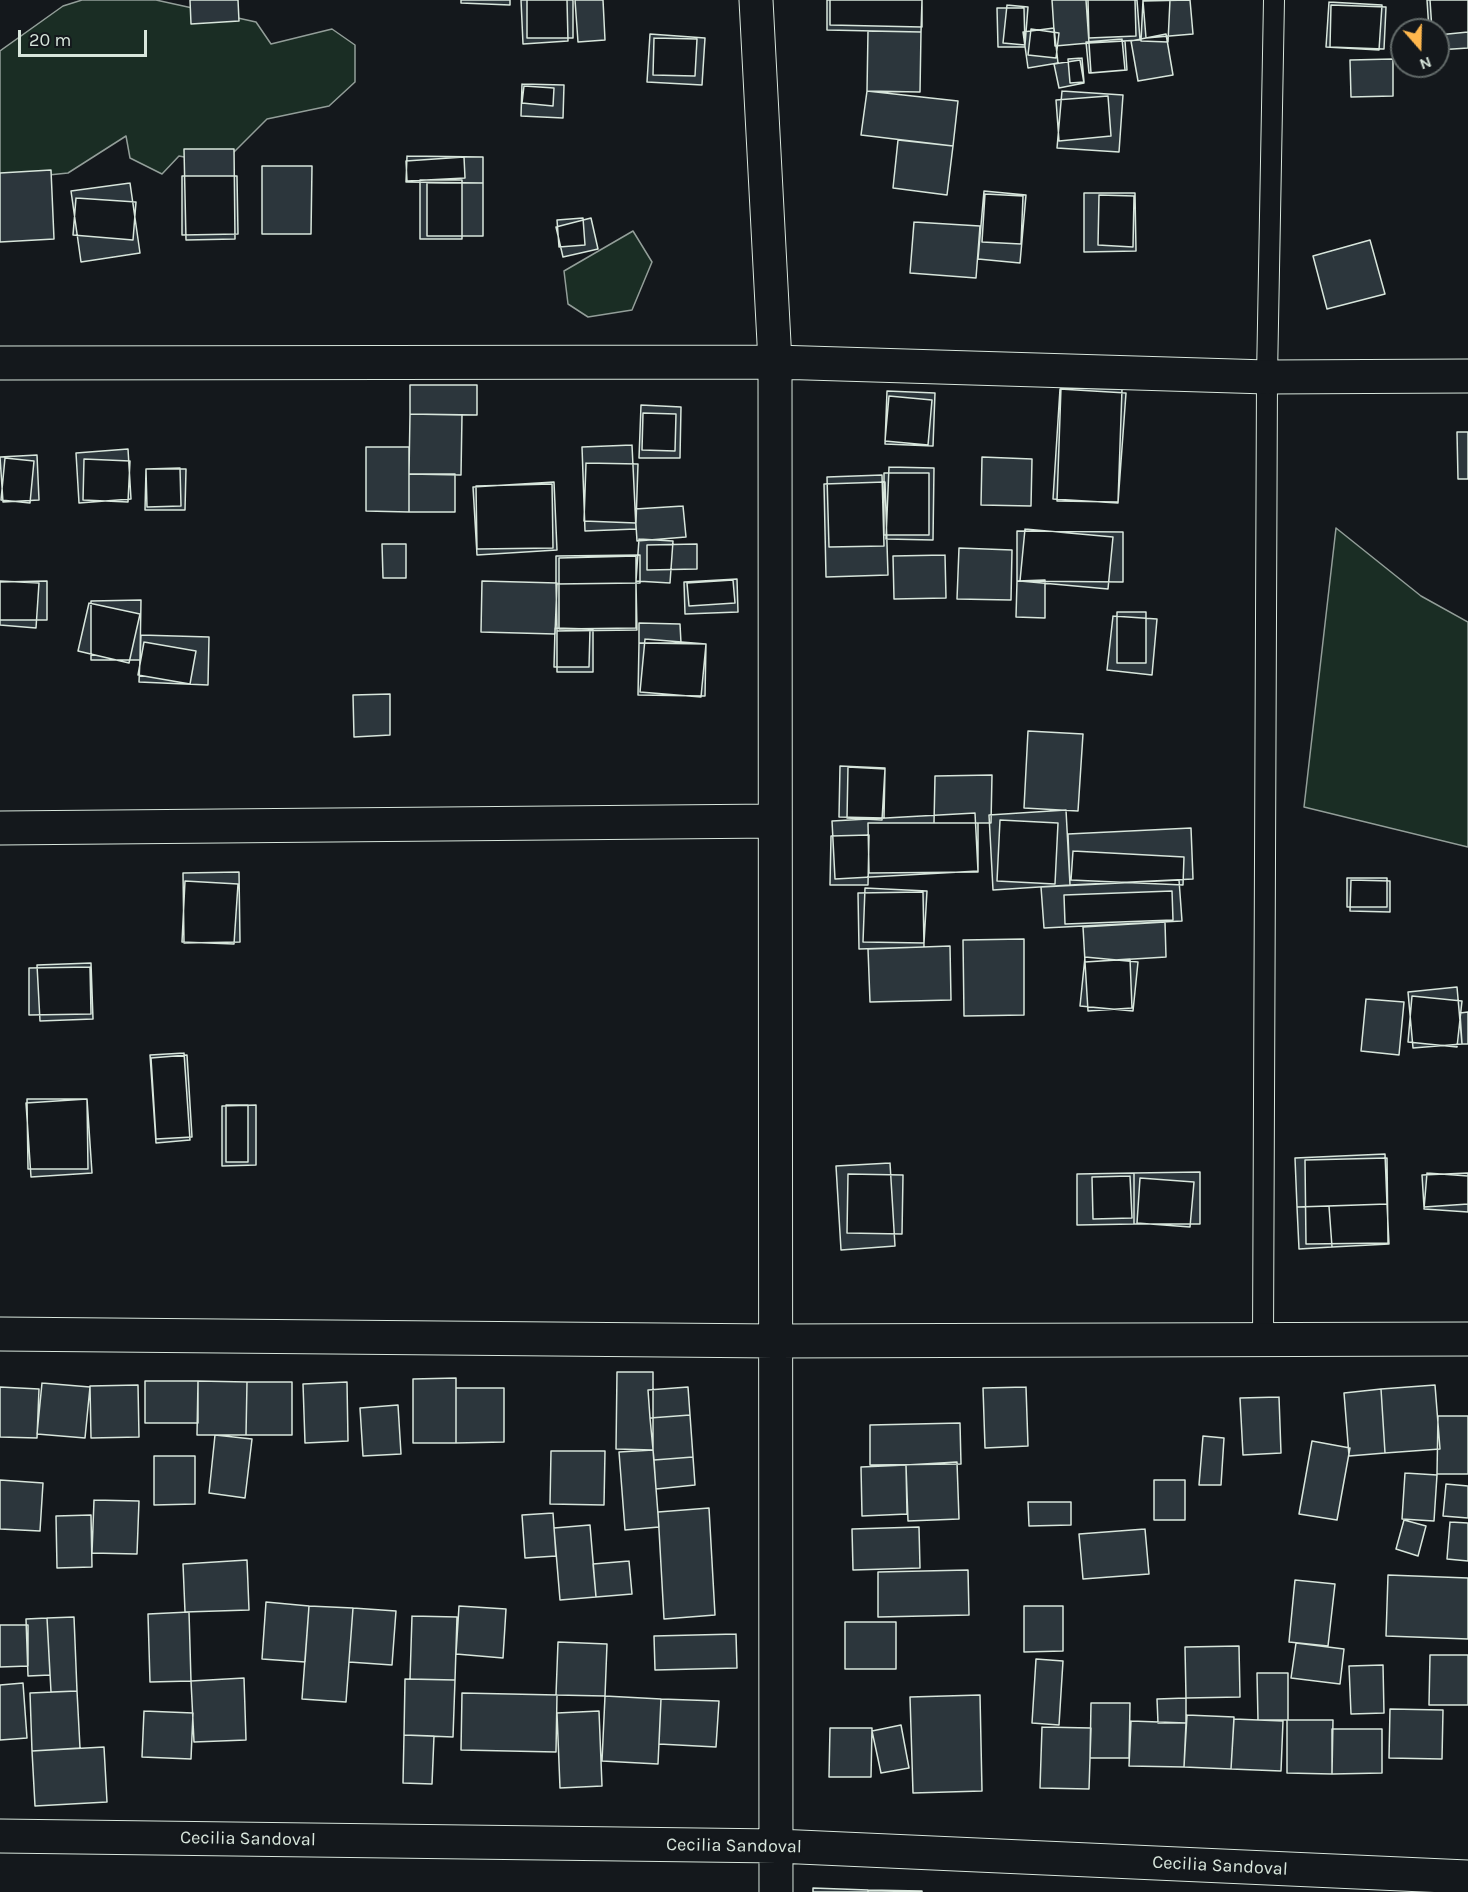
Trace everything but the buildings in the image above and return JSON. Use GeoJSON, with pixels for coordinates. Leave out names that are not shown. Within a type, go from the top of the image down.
{"type":"FeatureCollection","features":[{"type":"Feature","properties":{"kind":"street"},"geometry":{"type":"LineString","coordinates":[[756,0],[775,362],[776,1892]]}},
{"type":"Feature","properties":{"kind":"street"},"geometry":{"type":"LineString","coordinates":[[0,363],[775,362],[1267,377],[1468,376]]}},
{"type":"Feature","properties":{"kind":"street"},"geometry":{"type":"LineString","coordinates":[[0,828],[774,821]]}},
{"type":"Feature","properties":{"kind":"street"},"geometry":{"type":"LineString","coordinates":[[0,1334],[774,1341],[1468,1339]]}},
{"type":"Feature","properties":{"kind":"street","name":"Cecilia Sandoval"},"geometry":{"type":"LineString","coordinates":[[0,1836],[777,1846],[1468,1877]]}},
{"type":"Feature","properties":{"kind":"lane"},"geometry":{"type":"LineString","coordinates":[[1263,1340],[1267,377],[1274,0]]}},
{"type":"Feature","properties":{"kind":"green space"},"geometry":{"type":"Polygon","coordinates":[[[82,0],[156,0],[256,22],[271,44],[332,29],[355,45],[355,82],[329,106],[267,119],[222,164],[179,156],[162,174],[130,158],[126,136],[68,173],[0,180],[0,51],[63,6],[82,0]]]}},
{"type":"Feature","properties":{"kind":"green space"},"geometry":{"type":"Polygon","coordinates":[[[633,231],[652,262],[632,310],[588,317],[568,304],[564,271],[633,231]]]}},
{"type":"Feature","properties":{"kind":"green space"},"geometry":{"type":"Polygon","coordinates":[[[1336,528],[1421,596],[1468,622],[1468,847],[1304,807],[1336,528]]]}}]}
